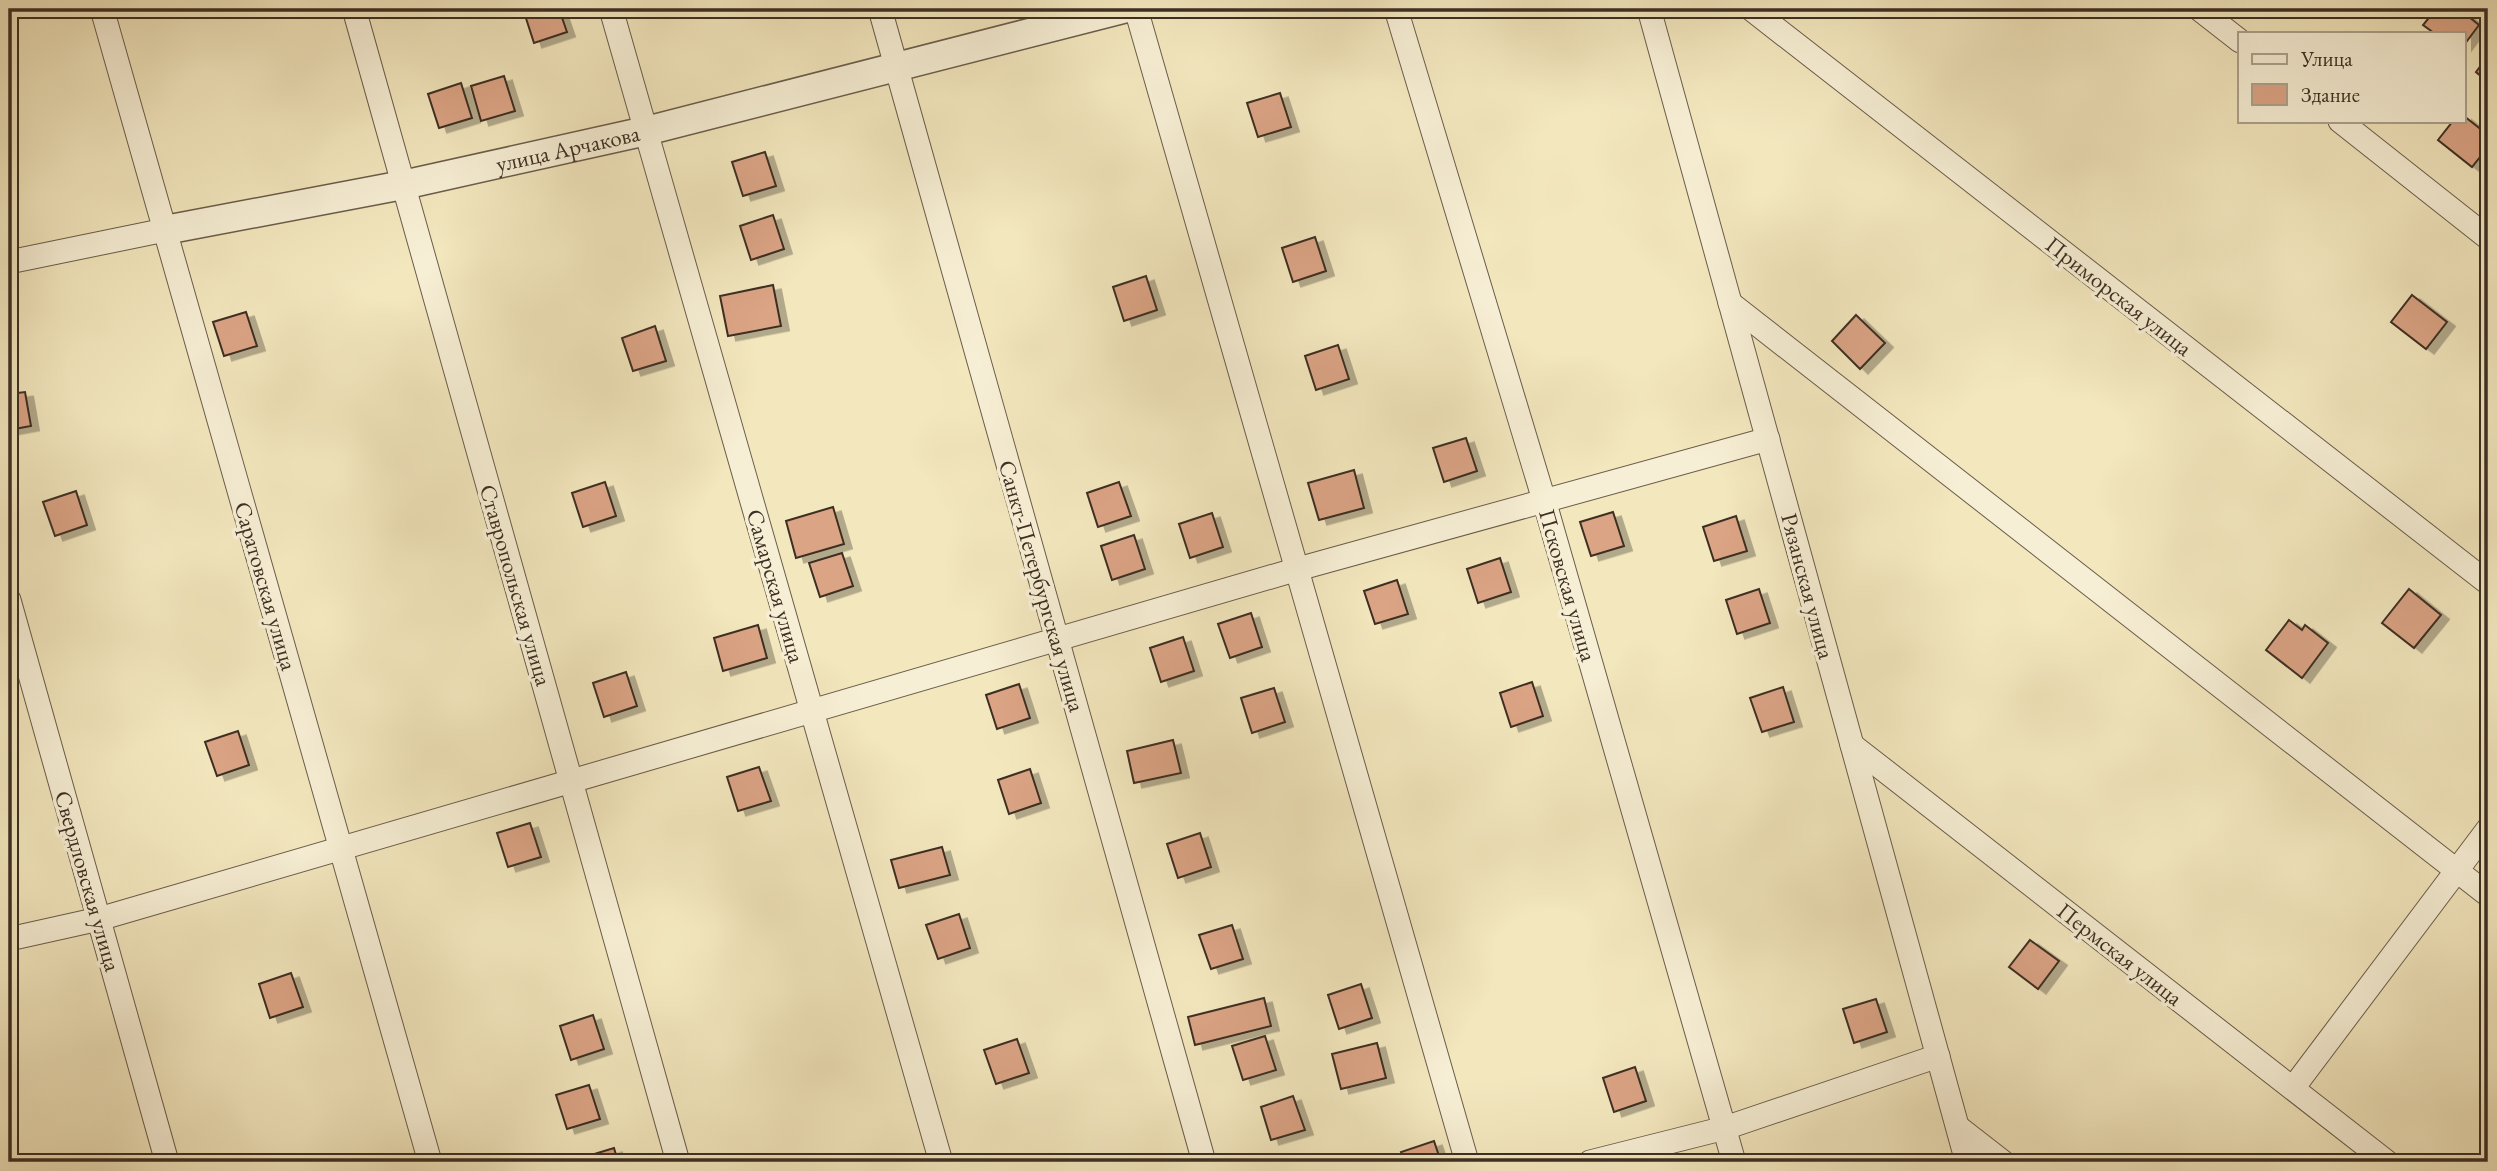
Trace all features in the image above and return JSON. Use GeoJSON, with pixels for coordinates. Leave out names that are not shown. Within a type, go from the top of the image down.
{"type":"FeatureCollection","features":[{"type":"Feature","properties":{"kind":"street","name":"Саратовская улица"},"geometry":{"type":"LineString","coordinates":[[102,9],[430,1162]]}},
{"type":"Feature","properties":{"kind":"street","name":"Ставропольская улица"},"geometry":{"type":"LineString","coordinates":[[354,9],[678,1162]]}},
{"type":"Feature","properties":{"kind":"street","name":"Самарская улица"},"geometry":{"type":"LineString","coordinates":[[611,9],[941,1162]]}},
{"type":"Feature","properties":{"kind":"street","name":"Санкт-Петербургская улица"},"geometry":{"type":"LineString","coordinates":[[880,9],[1204,1162]]}},
{"type":"Feature","properties":{"kind":"street","name":"улица Арчакова"},"geometry":{"type":"LineString","coordinates":[[9,262],[403,185],[646,131],[1123,9]]}},
{"type":"Feature","properties":{"kind":"street"},"geometry":{"type":"LineString","coordinates":[[1136,9],[1467,1162]]}},
{"type":"Feature","properties":{"kind":"street","name":"Псковская улица"},"geometry":{"type":"LineString","coordinates":[[1396,9],[1544,500],[1734,1162]]}},
{"type":"Feature","properties":{"kind":"street","name":"Рязанская улица"},"geometry":{"type":"LineString","coordinates":[[1649,9],[1967,1162]]}},
{"type":"Feature","properties":{"kind":"street","name":"Приморская улица"},"geometry":{"type":"LineString","coordinates":[[1751,9],[2488,583]]}},
{"type":"Feature","properties":{"kind":"street"},"geometry":{"type":"LineString","coordinates":[[2199,9],[2238,39]]}},
{"type":"Feature","properties":{"kind":"street"},"geometry":{"type":"LineString","coordinates":[[2341,122],[2488,238]]}},
{"type":"Feature","properties":{"kind":"street"},"geometry":{"type":"LineString","coordinates":[[1730,303],[2488,894]]}},
{"type":"Feature","properties":{"kind":"street"},"geometry":{"type":"LineString","coordinates":[[9,939],[99,919],[1298,569],[1768,439]]}},
{"type":"Feature","properties":{"kind":"street","name":"Свердловская улица"},"geometry":{"type":"LineString","coordinates":[[9,600],[167,1162]]}},
{"type":"Feature","properties":{"kind":"street","name":"Пермская улица"},"geometry":{"type":"LineString","coordinates":[[1852,745],[2387,1162]]}},
{"type":"Feature","properties":{"kind":"street"},"geometry":{"type":"LineString","coordinates":[[2292,1088],[2488,829]]}},
{"type":"Feature","properties":{"kind":"street"},"geometry":{"type":"LineString","coordinates":[[1590,1162],[1725,1128],[1938,1056]]}},
{"type":"Feature","properties":{"kind":"street"},"geometry":{"type":"LineString","coordinates":[[1958,1127],[2003,1162]]}},
{"type":"Feature","properties":{"kind":"building"},"geometry":{"type":"Polygon","coordinates":[[[523,9],[559,9],[567,32],[534,43],[523,9]]]}},
{"type":"Feature","properties":{"kind":"building"},"geometry":{"type":"Polygon","coordinates":[[[2436,9],[2459,9],[2479,25],[2466,42],[2466,32],[2433,32],[2423,25],[2436,9]]]}},
{"type":"Feature","properties":{"kind":"building"},"geometry":{"type":"Polygon","coordinates":[[[2488,56],[2488,82],[2476,72],[2488,56]]]}},
{"type":"Feature","properties":{"kind":"building"},"geometry":{"type":"Polygon","coordinates":[[[504,76],[515,111],[481,121],[471,86],[504,76]]]}},
{"type":"Feature","properties":{"kind":"building"},"geometry":{"type":"Polygon","coordinates":[[[461,83],[472,118],[439,128],[428,94],[461,83]]]}},
{"type":"Feature","properties":{"kind":"building"},"geometry":{"type":"Polygon","coordinates":[[[1280,93],[1291,127],[1258,137],[1247,103],[1280,93]]]}},
{"type":"Feature","properties":{"kind":"building"},"geometry":{"type":"Polygon","coordinates":[[[2466,118],[2488,135],[2488,147],[2472,167],[2438,140],[2452,122],[2466,122],[2466,118]]]}},
{"type":"Feature","properties":{"kind":"building"},"geometry":{"type":"Polygon","coordinates":[[[765,152],[776,186],[743,196],[732,162],[765,152]]]}},
{"type":"Feature","properties":{"kind":"building"},"geometry":{"type":"Polygon","coordinates":[[[773,215],[784,249],[751,260],[740,226],[773,215]]]}},
{"type":"Feature","properties":{"kind":"building"},"geometry":{"type":"Polygon","coordinates":[[[1315,237],[1326,271],[1293,282],[1282,248],[1315,237]]]}},
{"type":"Feature","properties":{"kind":"building"},"geometry":{"type":"Polygon","coordinates":[[[1146,276],[1157,310],[1124,321],[1113,287],[1146,276]]]}},
{"type":"Feature","properties":{"kind":"building"},"geometry":{"type":"Polygon","coordinates":[[[773,285],[781,326],[728,336],[720,296],[773,285]]]}},
{"type":"Feature","properties":{"kind":"building"},"geometry":{"type":"Polygon","coordinates":[[[2412,295],[2447,322],[2426,349],[2391,322],[2412,295]]]}},
{"type":"Feature","properties":{"kind":"building"},"geometry":{"type":"Polygon","coordinates":[[[246,312],[257,346],[224,356],[213,322],[246,312]]]}},
{"type":"Feature","properties":{"kind":"building"},"geometry":{"type":"Polygon","coordinates":[[[1856,315],[1885,343],[1860,369],[1832,341],[1856,315]]]}},
{"type":"Feature","properties":{"kind":"building"},"geometry":{"type":"Polygon","coordinates":[[[655,326],[666,361],[633,371],[622,338],[655,326]]]}},
{"type":"Feature","properties":{"kind":"building"},"geometry":{"type":"Polygon","coordinates":[[[1338,345],[1349,379],[1316,390],[1305,356],[1338,345]]]}},
{"type":"Feature","properties":{"kind":"building"},"geometry":{"type":"Polygon","coordinates":[[[25,392],[31,426],[9,430],[9,394],[25,392]]]}},
{"type":"Feature","properties":{"kind":"building"},"geometry":{"type":"Polygon","coordinates":[[[1466,438],[1477,471],[1444,482],[1433,448],[1466,438]]]}},
{"type":"Feature","properties":{"kind":"building"},"geometry":{"type":"Polygon","coordinates":[[[1354,470],[1364,508],[1319,520],[1308,483],[1354,470]]]}},
{"type":"Feature","properties":{"kind":"building"},"geometry":{"type":"Polygon","coordinates":[[[605,482],[616,516],[583,527],[572,493],[605,482]]]}},
{"type":"Feature","properties":{"kind":"building"},"geometry":{"type":"Polygon","coordinates":[[[1119,482],[1131,516],[1098,527],[1087,493],[1119,482]]]}},
{"type":"Feature","properties":{"kind":"building"},"geometry":{"type":"Polygon","coordinates":[[[76,491],[87,525],[55,536],[43,502],[76,491]]]}},
{"type":"Feature","properties":{"kind":"building"},"geometry":{"type":"Polygon","coordinates":[[[833,507],[844,544],[796,558],[786,521],[833,507]]]}},
{"type":"Feature","properties":{"kind":"building"},"geometry":{"type":"Polygon","coordinates":[[[1613,512],[1624,546],[1591,556],[1580,522],[1613,512]]]}},
{"type":"Feature","properties":{"kind":"building"},"geometry":{"type":"Polygon","coordinates":[[[1212,513],[1223,547],[1190,558],[1179,524],[1212,513]]]}},
{"type":"Feature","properties":{"kind":"building"},"geometry":{"type":"Polygon","coordinates":[[[1736,516],[1747,551],[1714,561],[1703,527],[1736,516]]]}},
{"type":"Feature","properties":{"kind":"building"},"geometry":{"type":"Polygon","coordinates":[[[1134,535],[1145,569],[1112,580],[1101,546],[1134,535]]]}},
{"type":"Feature","properties":{"kind":"building"},"geometry":{"type":"Polygon","coordinates":[[[842,553],[853,586],[820,597],[809,563],[842,553]]]}},
{"type":"Feature","properties":{"kind":"building"},"geometry":{"type":"Polygon","coordinates":[[[1500,558],[1511,592],[1478,603],[1467,569],[1500,558]]]}},
{"type":"Feature","properties":{"kind":"building"},"geometry":{"type":"Polygon","coordinates":[[[1397,580],[1408,614],[1375,624],[1364,591],[1397,580]]]}},
{"type":"Feature","properties":{"kind":"building"},"geometry":{"type":"Polygon","coordinates":[[[1759,589],[1770,623],[1737,634],[1726,600],[1759,589]]]}},
{"type":"Feature","properties":{"kind":"building"},"geometry":{"type":"Polygon","coordinates":[[[2409,589],[2441,615],[2414,648],[2382,623],[2409,589]]]}},
{"type":"Feature","properties":{"kind":"building"},"geometry":{"type":"Polygon","coordinates":[[[1251,613],[1262,647],[1230,658],[1218,624],[1251,613]]]}},
{"type":"Feature","properties":{"kind":"building"},"geometry":{"type":"Polygon","coordinates":[[[2289,620],[2302,630],[2305,625],[2328,643],[2302,678],[2266,650],[2289,620]]]}},
{"type":"Feature","properties":{"kind":"building"},"geometry":{"type":"Polygon","coordinates":[[[758,625],[767,658],[723,671],[714,638],[758,625]]]}},
{"type":"Feature","properties":{"kind":"building"},"geometry":{"type":"Polygon","coordinates":[[[1183,637],[1194,671],[1161,682],[1150,648],[1183,637]]]}},
{"type":"Feature","properties":{"kind":"building"},"geometry":{"type":"Polygon","coordinates":[[[626,672],[637,706],[604,717],[593,683],[626,672]]]}},
{"type":"Feature","properties":{"kind":"building"},"geometry":{"type":"Polygon","coordinates":[[[1532,682],[1543,716],[1511,727],[1500,693],[1532,682]]]}},
{"type":"Feature","properties":{"kind":"building"},"geometry":{"type":"Polygon","coordinates":[[[1019,684],[1030,718],[997,729],[986,695],[1019,684]]]}},
{"type":"Feature","properties":{"kind":"building"},"geometry":{"type":"Polygon","coordinates":[[[1783,687],[1794,722],[1762,732],[1750,698],[1783,687]]]}},
{"type":"Feature","properties":{"kind":"building"},"geometry":{"type":"Polygon","coordinates":[[[1274,688],[1285,722],[1252,733],[1241,698],[1274,688]]]}},
{"type":"Feature","properties":{"kind":"building"},"geometry":{"type":"Polygon","coordinates":[[[238,731],[249,765],[217,776],[205,742],[238,731]]]}},
{"type":"Feature","properties":{"kind":"building"},"geometry":{"type":"Polygon","coordinates":[[[1173,740],[1181,773],[1134,783],[1127,751],[1173,740]]]}},
{"type":"Feature","properties":{"kind":"building"},"geometry":{"type":"Polygon","coordinates":[[[759,767],[771,801],[738,811],[727,777],[759,767]]]}},
{"type":"Feature","properties":{"kind":"building"},"geometry":{"type":"Polygon","coordinates":[[[1030,769],[1041,803],[1009,814],[998,780],[1030,769]]]}},
{"type":"Feature","properties":{"kind":"building"},"geometry":{"type":"Polygon","coordinates":[[[530,823],[541,857],[508,867],[497,833],[530,823]]]}},
{"type":"Feature","properties":{"kind":"building"},"geometry":{"type":"Polygon","coordinates":[[[1200,833],[1211,867],[1178,878],[1167,844],[1200,833]]]}},
{"type":"Feature","properties":{"kind":"building"},"geometry":{"type":"Polygon","coordinates":[[[942,847],[950,875],[899,888],[891,860],[942,847]]]}},
{"type":"Feature","properties":{"kind":"building"},"geometry":{"type":"Polygon","coordinates":[[[959,914],[970,948],[938,959],[926,925],[959,914]]]}},
{"type":"Feature","properties":{"kind":"building"},"geometry":{"type":"Polygon","coordinates":[[[1232,925],[1243,959],[1211,969],[1199,935],[1232,925]]]}},
{"type":"Feature","properties":{"kind":"building"},"geometry":{"type":"Polygon","coordinates":[[[2030,940],[2059,961],[2038,989],[2009,967],[2030,940]]]}},
{"type":"Feature","properties":{"kind":"building"},"geometry":{"type":"Polygon","coordinates":[[[291,973],[303,1007],[270,1018],[259,984],[291,973]]]}},
{"type":"Feature","properties":{"kind":"building"},"geometry":{"type":"Polygon","coordinates":[[[1361,984],[1372,1018],[1339,1029],[1328,995],[1361,984]]]}},
{"type":"Feature","properties":{"kind":"building"},"geometry":{"type":"Polygon","coordinates":[[[1264,998],[1271,1026],[1195,1045],[1188,1017],[1264,998]]]}},
{"type":"Feature","properties":{"kind":"building"},"geometry":{"type":"Polygon","coordinates":[[[1876,999],[1887,1032],[1854,1043],[1843,1009],[1876,999]]]}},
{"type":"Feature","properties":{"kind":"building"},"geometry":{"type":"Polygon","coordinates":[[[593,1015],[604,1049],[571,1060],[560,1026],[593,1015]]]}},
{"type":"Feature","properties":{"kind":"building"},"geometry":{"type":"Polygon","coordinates":[[[1265,1036],[1276,1070],[1243,1080],[1232,1046],[1265,1036]]]}},
{"type":"Feature","properties":{"kind":"building"},"geometry":{"type":"Polygon","coordinates":[[[1017,1039],[1029,1073],[996,1084],[984,1050],[1017,1039]]]}},
{"type":"Feature","properties":{"kind":"building"},"geometry":{"type":"Polygon","coordinates":[[[1377,1043],[1386,1078],[1341,1089],[1332,1054],[1377,1043]]]}},
{"type":"Feature","properties":{"kind":"building"},"geometry":{"type":"Polygon","coordinates":[[[1635,1067],[1646,1101],[1614,1112],[1603,1078],[1635,1067]]]}},
{"type":"Feature","properties":{"kind":"building"},"geometry":{"type":"Polygon","coordinates":[[[589,1085],[600,1119],[567,1129],[556,1095],[589,1085]]]}},
{"type":"Feature","properties":{"kind":"building"},"geometry":{"type":"Polygon","coordinates":[[[1293,1096],[1305,1130],[1271,1140],[1261,1107],[1293,1096]]]}},
{"type":"Feature","properties":{"kind":"building"},"geometry":{"type":"Polygon","coordinates":[[[1434,1141],[1441,1162],[1405,1162],[1401,1152],[1434,1141]]]}},
{"type":"Feature","properties":{"kind":"building"},"geometry":{"type":"Polygon","coordinates":[[[614,1148],[618,1162],[568,1162],[614,1148]]]}}]}
